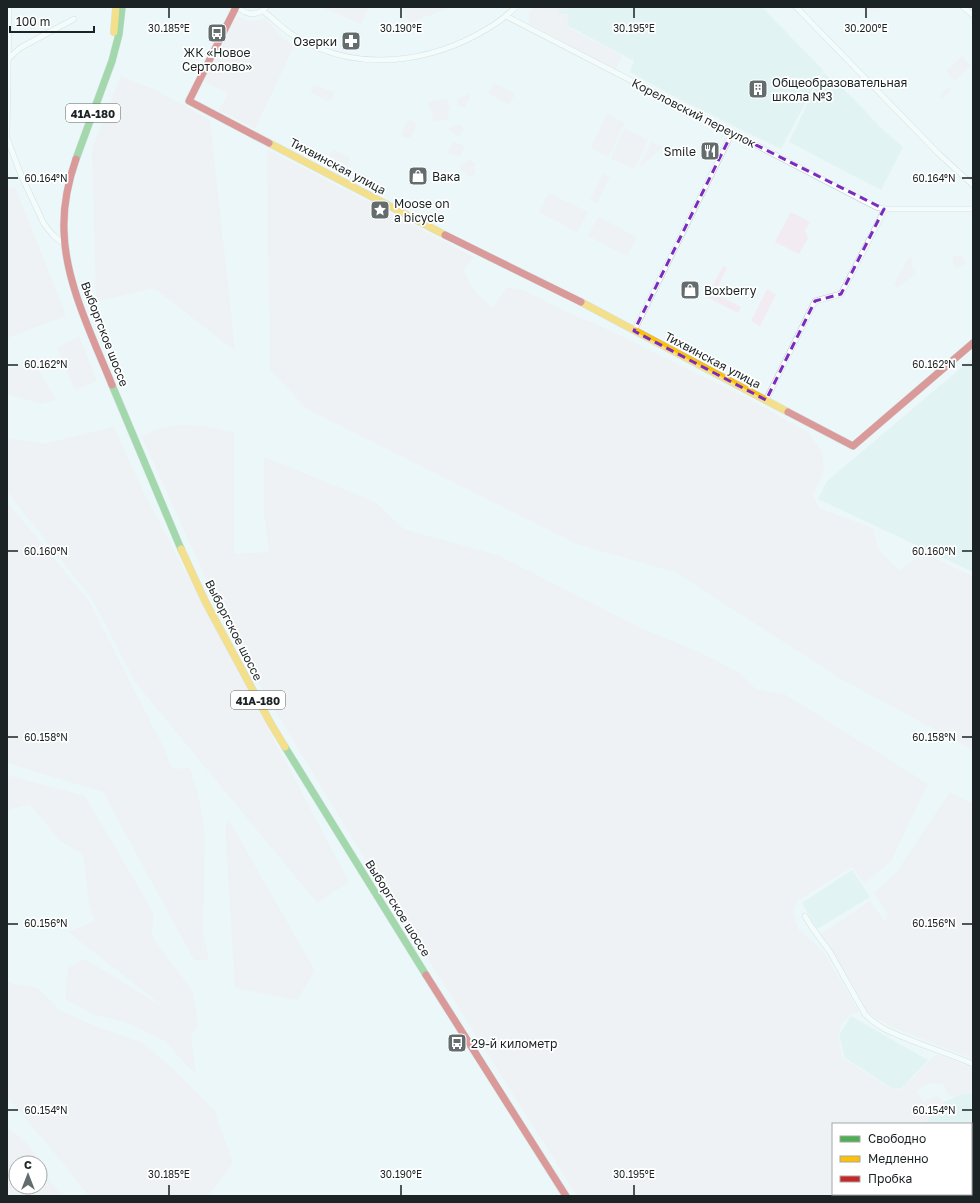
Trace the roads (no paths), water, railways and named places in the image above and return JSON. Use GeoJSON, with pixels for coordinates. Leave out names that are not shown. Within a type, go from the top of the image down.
{"type":"FeatureCollection","features":[{"type":"Feature","properties":{"kind":"main road","name":"Выборгское шоссе"},"geometry":{"type":"LineString","coordinates":[[110,66],[116,7]]}},
{"type":"Feature","properties":{"kind":"main road","name":"Выборгское шоссе"},"geometry":{"type":"LineString","coordinates":[[122,7],[118,37],[110,66],[69,179],[64,218],[65,245],[68,268],[76,295],[179,544],[205,602],[277,736],[566,1196]]}},
{"type":"Feature","properties":{"kind":"main road","name":"Тихвинская улица"},"geometry":{"type":"LineString","coordinates":[[237,7],[190,101],[477,252],[586,305],[766,400]]}},
{"type":"Feature","properties":{"kind":"main road"},"geometry":{"type":"LineString","coordinates":[[766,400],[853,446],[973,342]]}},
{"type":"Feature","properties":{"kind":"street"},"geometry":{"type":"LineString","coordinates":[[9,7],[7,138],[21,175],[44,224],[65,245]]}},
{"type":"Feature","properties":{"kind":"street"},"geometry":{"type":"LineString","coordinates":[[237,7],[249,14],[256,14],[264,9],[287,31],[318,48],[351,58],[383,61],[411,58],[440,51],[477,35],[506,16],[516,7]]}},
{"type":"Feature","properties":{"kind":"street"},"geometry":{"type":"LineString","coordinates":[[796,7],[940,155],[973,185]]}},
{"type":"Feature","properties":{"kind":"street"},"geometry":{"type":"LineString","coordinates":[[963,7],[973,15]]}},
{"type":"Feature","properties":{"kind":"street","name":"Кореловский переулок"},"geometry":{"type":"LineString","coordinates":[[506,16],[876,207],[884,209]]}},
{"type":"Feature","properties":{"kind":"street"},"geometry":{"type":"LineString","coordinates":[[9,58],[20,48],[74,19]]}},
{"type":"Feature","properties":{"kind":"street"},"geometry":{"type":"LineString","coordinates":[[634,331],[732,133]]}},
{"type":"Feature","properties":{"kind":"street"},"geometry":{"type":"LineString","coordinates":[[884,209],[973,209]]}},
{"type":"Feature","properties":{"kind":"street","name":"Тихвинская улица"},"geometry":{"type":"LineString","coordinates":[[766,400],[816,301],[841,294],[884,209]]}},
{"type":"Feature","properties":{"kind":"street"},"geometry":{"type":"LineString","coordinates":[[805,916],[830,952],[865,1014],[872,1021],[887,1031],[973,1064]]}},
{"type":"Feature","properties":{"kind":"place","name":"ЖК «Новое Сертолово»"},"geometry":{"type":"Point","coordinates":[217,33]}},
{"type":"Feature","properties":{"kind":"place","name":"Озерки"},"geometry":{"type":"Point","coordinates":[351,41]}},
{"type":"Feature","properties":{"kind":"place","name":"Общеобразовательная школа №3"},"geometry":{"type":"Point","coordinates":[758,89]}},
{"type":"Feature","properties":{"kind":"place","name":"Smile"},"geometry":{"type":"Point","coordinates":[710,151]}},
{"type":"Feature","properties":{"kind":"place","name":"Вака"},"geometry":{"type":"Point","coordinates":[418,176]}},
{"type":"Feature","properties":{"kind":"place","name":"Moose on a bicycle"},"geometry":{"type":"Point","coordinates":[380,210]}},
{"type":"Feature","properties":{"kind":"place","name":"Boxberry"},"geometry":{"type":"Point","coordinates":[690,290]}},
{"type":"Feature","properties":{"kind":"place","name":"29-й километр"},"geometry":{"type":"Point","coordinates":[457,1043]}}]}
